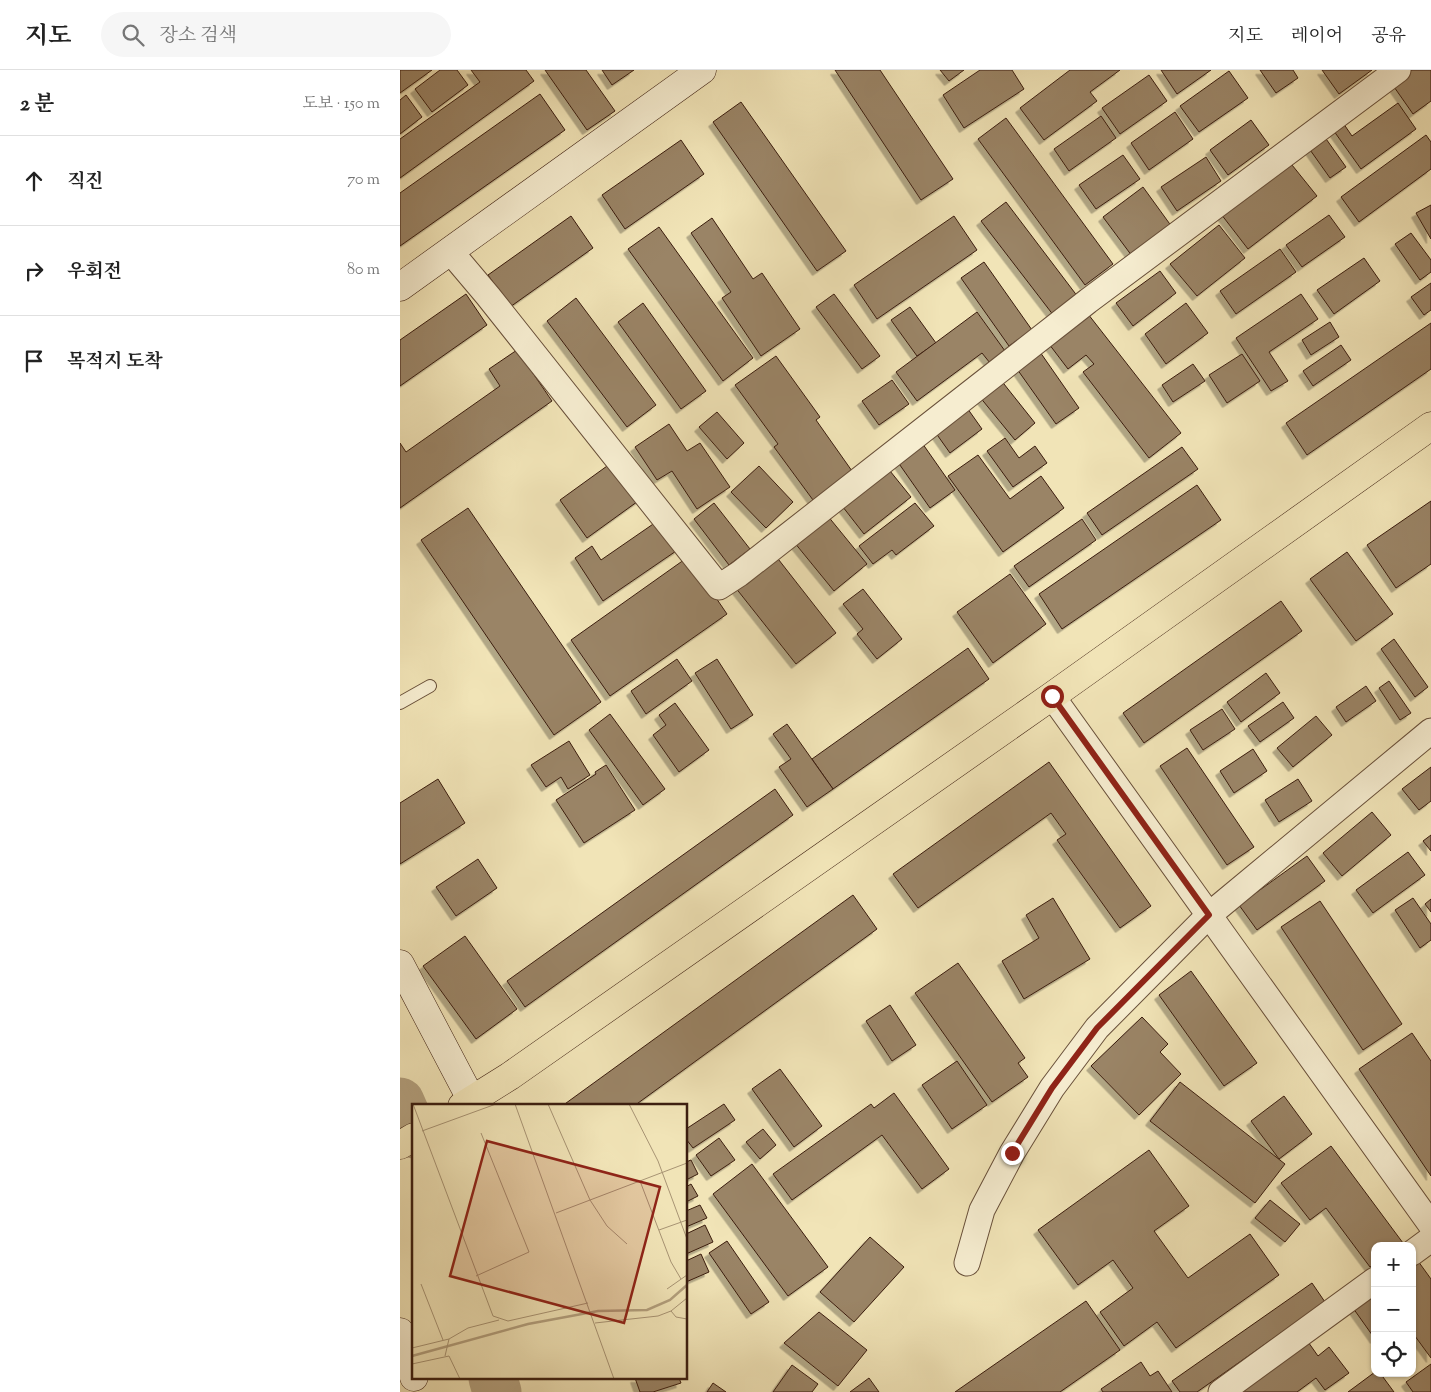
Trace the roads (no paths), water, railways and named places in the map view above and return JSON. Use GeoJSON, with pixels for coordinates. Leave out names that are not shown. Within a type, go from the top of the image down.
{"type":"FeatureCollection","features":[{"type":"Feature","properties":{"kind":"main road"},"geometry":{"type":"LineString","coordinates":[[400,287],[702,70]]}},
{"type":"Feature","properties":{"kind":"main road"},"geometry":{"type":"LineString","coordinates":[[400,964],[467,1103],[510,1076],[1052,696],[1431,426]]}},
{"type":"Feature","properties":{"kind":"main road"},"geometry":{"type":"LineString","coordinates":[[400,1145],[412,1137]]}},
{"type":"Feature","properties":{"kind":"main road"},"geometry":{"type":"LineString","coordinates":[[400,1332],[412,1371]]}},
{"type":"Feature","properties":{"kind":"street"},"geometry":{"type":"LineString","coordinates":[[450,251],[719,587],[1088,301],[1398,70]]}},
{"type":"Feature","properties":{"kind":"street"},"geometry":{"type":"LineString","coordinates":[[1052,696],[1431,1225]]}},
{"type":"Feature","properties":{"kind":"street"},"geometry":{"type":"LineString","coordinates":[[967,1263],[982,1210],[1012,1153],[1052,1088],[1097,1028],[1209,915],[1431,731]]}},
{"type":"Feature","properties":{"kind":"street"},"geometry":{"type":"LineString","coordinates":[[1416,1250],[1431,1239]]}},
{"type":"Feature","properties":{"kind":"street"},"geometry":{"type":"LineString","coordinates":[[1221,1392],[1371,1283]]}},
{"type":"Feature","properties":{"kind":"lane"},"geometry":{"type":"LineString","coordinates":[[400,703],[430,686]]}},
{"type":"Feature","properties":{"kind":"waterway"},"geometry":{"type":"LineString","coordinates":[[400,1102],[412,1129]]}},
{"type":"Feature","properties":{"kind":"waterway"},"geometry":{"type":"LineString","coordinates":[[494,1380],[497,1392]]}}]}
